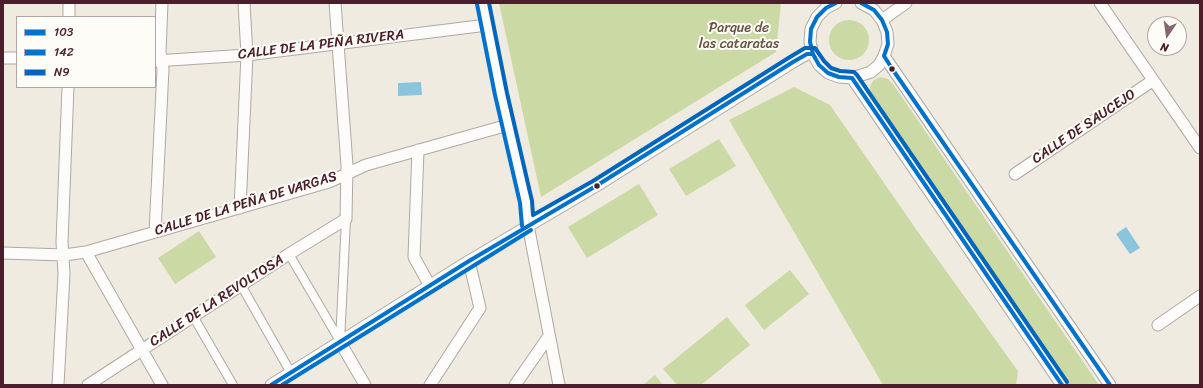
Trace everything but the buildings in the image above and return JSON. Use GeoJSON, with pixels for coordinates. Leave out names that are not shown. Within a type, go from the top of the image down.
{"type":"FeatureCollection","features":[{"type":"Feature","properties":{"kind":"street"},"geometry":{"type":"LineString","coordinates":[[69,3],[69,16]]}},
{"type":"Feature","properties":{"kind":"street"},"geometry":{"type":"LineString","coordinates":[[155,232],[163,69],[158,61],[160,52],[162,3]]}},
{"type":"Feature","properties":{"kind":"street"},"geometry":{"type":"LineString","coordinates":[[240,208],[247,55],[244,3]]}},
{"type":"Feature","properties":{"kind":"street"},"geometry":{"type":"LineString","coordinates":[[335,3],[347,173],[340,342]]}},
{"type":"Feature","properties":{"kind":"street"},"geometry":{"type":"LineString","coordinates":[[483,3],[508,125],[523,188],[528,226],[559,385]]}},
{"type":"Feature","properties":{"kind":"street"},"geometry":{"type":"LineString","coordinates":[[836,3],[826,8],[817,17],[811,29],[810,42],[813,54],[819,65],[828,72],[839,77],[852,78],[871,72],[879,65],[888,44],[887,32],[882,20],[874,10],[862,3]]}},
{"type":"Feature","properties":{"kind":"street"},"geometry":{"type":"LineString","coordinates":[[882,20],[906,3]]}},
{"type":"Feature","properties":{"kind":"street"},"geometry":{"type":"LineString","coordinates":[[1100,3],[1152,81],[1200,148]]}},
{"type":"Feature","properties":{"kind":"street","name":"CALLE DE LA PEÑA RIVERA"},"geometry":{"type":"LineString","coordinates":[[158,61],[247,55],[337,42],[487,25]]}},
{"type":"Feature","properties":{"kind":"street"},"geometry":{"type":"LineString","coordinates":[[271,385],[470,261],[596,186],[792,62],[807,54],[813,54]]}},
{"type":"Feature","properties":{"kind":"street"},"geometry":{"type":"LineString","coordinates":[[884,56],[1110,385]]}},
{"type":"Feature","properties":{"kind":"street"},"geometry":{"type":"LineString","coordinates":[[3,58],[16,58]]}},
{"type":"Feature","properties":{"kind":"street"},"geometry":{"type":"LineString","coordinates":[[852,78],[1062,385]]}},
{"type":"Feature","properties":{"kind":"street","name":"CALLE DE SAUCEJO"},"geometry":{"type":"LineString","coordinates":[[1015,174],[1152,81]]}},
{"type":"Feature","properties":{"kind":"street"},"geometry":{"type":"LineString","coordinates":[[58,385],[64,274],[62,242],[68,88]]}},
{"type":"Feature","properties":{"kind":"street","name":"CALLE DE LA PEÑA DE VARGAS"},"geometry":{"type":"LineString","coordinates":[[3,253],[64,255],[86,252],[329,182],[366,165],[508,125]]}},
{"type":"Feature","properties":{"kind":"street"},"geometry":{"type":"LineString","coordinates":[[418,150],[414,257],[430,286]]}},
{"type":"Feature","properties":{"kind":"street","name":"CALLE DE LA REVOLTOSA"},"geometry":{"type":"LineString","coordinates":[[92,384],[193,316],[346,219]]}},
{"type":"Feature","properties":{"kind":"street"},"geometry":{"type":"LineString","coordinates":[[86,252],[162,385]]}},
{"type":"Feature","properties":{"kind":"street"},"geometry":{"type":"LineString","coordinates":[[289,254],[365,385]]}},
{"type":"Feature","properties":{"kind":"street"},"geometry":{"type":"LineString","coordinates":[[430,385],[480,308],[470,261]]}},
{"type":"Feature","properties":{"kind":"street"},"geometry":{"type":"LineString","coordinates":[[241,285],[291,373]]}},
{"type":"Feature","properties":{"kind":"street"},"geometry":{"type":"LineString","coordinates":[[1158,325],[1200,296]]}},
{"type":"Feature","properties":{"kind":"street"},"geometry":{"type":"LineString","coordinates":[[193,316],[233,385]]}},
{"type":"Feature","properties":{"kind":"street"},"geometry":{"type":"LineString","coordinates":[[515,385],[549,336]]}},
{"type":"Feature","properties":{"kind":"green space","name":"Parque de las cataratas"},"geometry":{"type":"Polygon","coordinates":[[[499,3],[781,3],[776,52],[541,197],[499,3]]]}},
{"type":"Feature","properties":{"kind":"green space"},"geometry":{"type":"Polygon","coordinates":[[[853,20],[860,23],[866,29],[869,40],[868,48],[860,57],[853,60],[845,60],[838,57],[830,48],[829,36],[832,29],[841,21],[853,20]]]}},
{"type":"Feature","properties":{"kind":"green space"},"geometry":{"type":"Polygon","coordinates":[[[880,77],[888,79],[893,84],[1099,385],[1070,385],[874,99],[870,86],[874,80],[880,77]]]}},
{"type":"Feature","properties":{"kind":"green space"},"geometry":{"type":"Polygon","coordinates":[[[794,87],[830,105],[918,232],[1018,371],[1016,385],[883,385],[729,120],[794,87]]]}},
{"type":"Feature","properties":{"kind":"green space"},"geometry":{"type":"Polygon","coordinates":[[[719,139],[736,166],[686,196],[669,169],[719,139]]]}},
{"type":"Feature","properties":{"kind":"green space"},"geometry":{"type":"Polygon","coordinates":[[[639,184],[658,215],[587,258],[568,227],[639,184]]]}},
{"type":"Feature","properties":{"kind":"green space"},"geometry":{"type":"Polygon","coordinates":[[[199,231],[216,257],[175,284],[158,258],[199,231]]]}},
{"type":"Feature","properties":{"kind":"green space"},"geometry":{"type":"Polygon","coordinates":[[[790,270],[809,294],[764,330],[745,305],[790,270]]]}},
{"type":"Feature","properties":{"kind":"green space"},"geometry":{"type":"Polygon","coordinates":[[[727,317],[750,345],[701,385],[677,385],[663,369],[727,317]]]}},
{"type":"Feature","properties":{"kind":"green space"},"geometry":{"type":"Polygon","coordinates":[[[655,375],[663,385],[643,385],[655,375]]]}},
{"type":"Feature","properties":{"kind":"water"},"geometry":{"type":"Polygon","coordinates":[[[421,82],[422,95],[398,96],[398,83],[421,82]]]}},
{"type":"Feature","properties":{"kind":"water"},"geometry":{"type":"Polygon","coordinates":[[[1126,227],[1140,248],[1130,254],[1116,234],[1126,227]]]}},
{"type":"Feature","properties":{"kind":"transit line","name":"N9"},"geometry":{"type":"LineString","coordinates":[[489,3],[507,93],[532,201],[533,215],[593,181],[805,48],[815,48],[831,68],[840,71],[854,72],[857,75],[1067,382]]}},
{"type":"Feature","properties":{"kind":"transit line","name":"103"},"geometry":{"type":"LineString","coordinates":[[836,3],[826,8],[817,17],[811,29],[810,42],[813,54],[819,65],[828,73],[839,77],[852,78],[1062,385]]}},
{"type":"Feature","properties":{"kind":"transit line","name":"103"},"geometry":{"type":"LineString","coordinates":[[861,3],[874,10],[882,20],[887,32],[888,44],[884,56],[893,70],[1110,385]]}},
{"type":"Feature","properties":{"kind":"transit line","name":"142"},"geometry":{"type":"LineString","coordinates":[[477,4],[495,95],[520,203],[522,226]]}},
{"type":"Feature","properties":{"kind":"transit line","name":"103"},"geometry":{"type":"LineString","coordinates":[[271,385],[469,261],[596,186],[793,62],[807,54],[813,54]]}},
{"type":"Feature","properties":{"kind":"transit line","name":"142"},"geometry":{"type":"LineString","coordinates":[[282,385],[531,230]]}}]}
